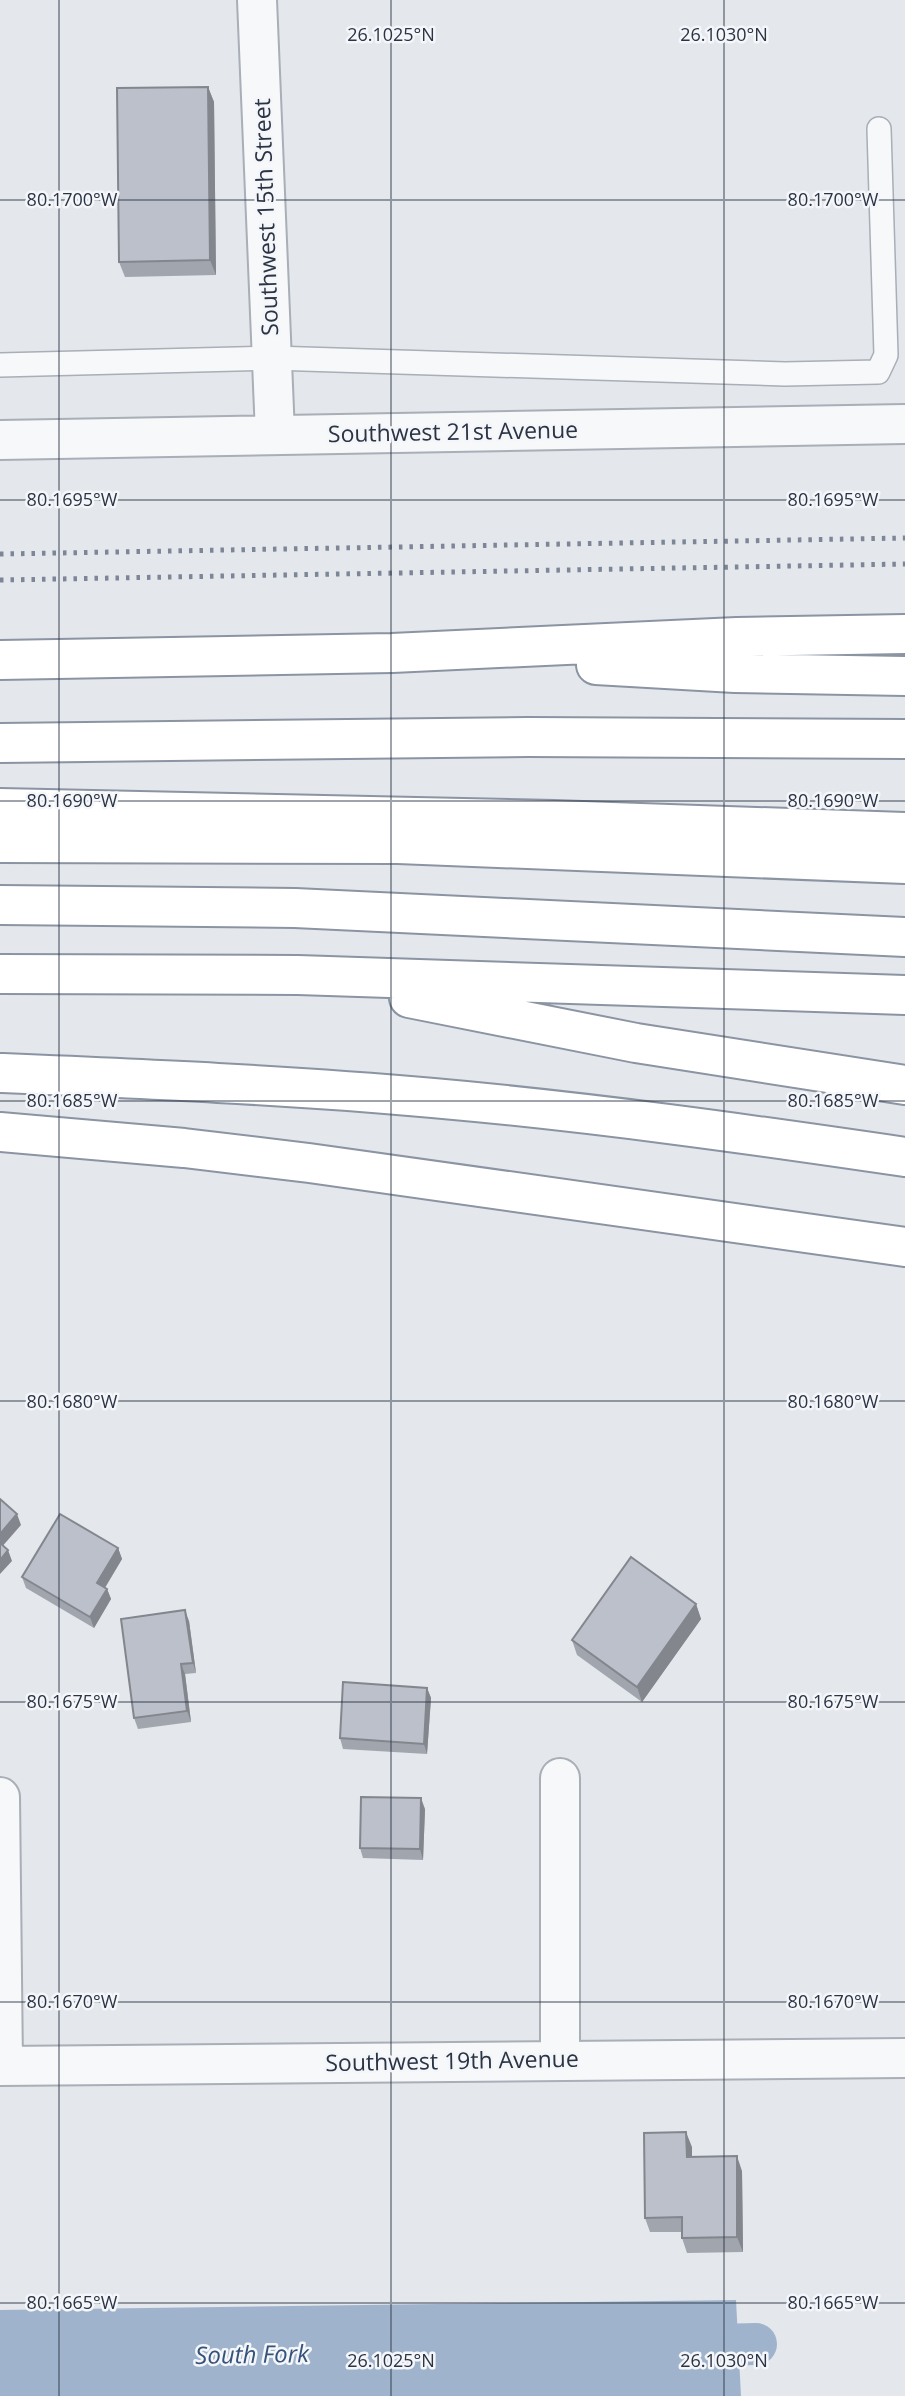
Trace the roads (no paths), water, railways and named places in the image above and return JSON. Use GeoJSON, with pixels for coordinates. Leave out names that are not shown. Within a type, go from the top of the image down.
{"type":"FeatureCollection","features":[{"type":"Feature","properties":{"kind":"highway"},"geometry":{"type":"LineString","coordinates":[[0,660],[392,653],[737,637],[905,634]]}},
{"type":"Feature","properties":{"kind":"highway"},"geometry":{"type":"LineString","coordinates":[[392,653],[735,673],[905,676]]}},
{"type":"Feature","properties":{"kind":"highway"},"geometry":{"type":"LineString","coordinates":[[0,743],[459,737],[905,739]]}},
{"type":"Feature","properties":{"kind":"highway"},"geometry":{"type":"LineString","coordinates":[[0,808],[608,821],[905,832]]}},
{"type":"Feature","properties":{"kind":"highway"},"geometry":{"type":"LineString","coordinates":[[0,843],[398,844],[905,864]]}},
{"type":"Feature","properties":{"kind":"highway"},"geometry":{"type":"LineString","coordinates":[[0,905],[295,908],[905,937]]}},
{"type":"Feature","properties":{"kind":"highway"},"geometry":{"type":"LineString","coordinates":[[0,974],[298,975],[905,995]]}},
{"type":"Feature","properties":{"kind":"highway"},"geometry":{"type":"LineString","coordinates":[[298,975],[636,1043],[905,1085]]}},
{"type":"Feature","properties":{"kind":"highway"},"geometry":{"type":"LineString","coordinates":[[0,1073],[431,1098],[657,1123],[905,1157]]}},
{"type":"Feature","properties":{"kind":"highway"},"geometry":{"type":"LineString","coordinates":[[0,1132],[309,1163],[905,1247]]}},
{"type":"Feature","properties":{"kind":"street","name":"Southwest 15th Street"},"geometry":{"type":"LineString","coordinates":[[257,0],[275,434]]}},
{"type":"Feature","properties":{"kind":"street","name":"Southwest 21st Avenue"},"geometry":{"type":"LineString","coordinates":[[0,440],[905,424]]}},
{"type":"Feature","properties":{"kind":"street"},"geometry":{"type":"LineString","coordinates":[[560,1777],[560,2060]]}},
{"type":"Feature","properties":{"kind":"street"},"geometry":{"type":"LineString","coordinates":[[0,1797],[1,2066]]}},
{"type":"Feature","properties":{"kind":"street","name":"Southwest 19th Avenue"},"geometry":{"type":"LineString","coordinates":[[1,2066],[905,2058]]}},
{"type":"Feature","properties":{"kind":"lane"},"geometry":{"type":"LineString","coordinates":[[0,365],[272,358],[785,374],[878,372],[886,355],[879,130]]}},
{"type":"Feature","properties":{"kind":"water"},"geometry":{"type":"Polygon","coordinates":[[[736,2300],[741,2396],[0,2396],[0,2310],[736,2300]]]}},
{"type":"Feature","properties":{"kind":"waterway","name":"South Fork"},"geometry":{"type":"LineString","coordinates":[[680,2346],[756,2344]]}},
{"type":"Feature","properties":{"kind":"railway"},"geometry":{"type":"LineString","coordinates":[[0,554],[905,538]]}},
{"type":"Feature","properties":{"kind":"railway"},"geometry":{"type":"LineString","coordinates":[[0,580],[905,564]]}}]}
